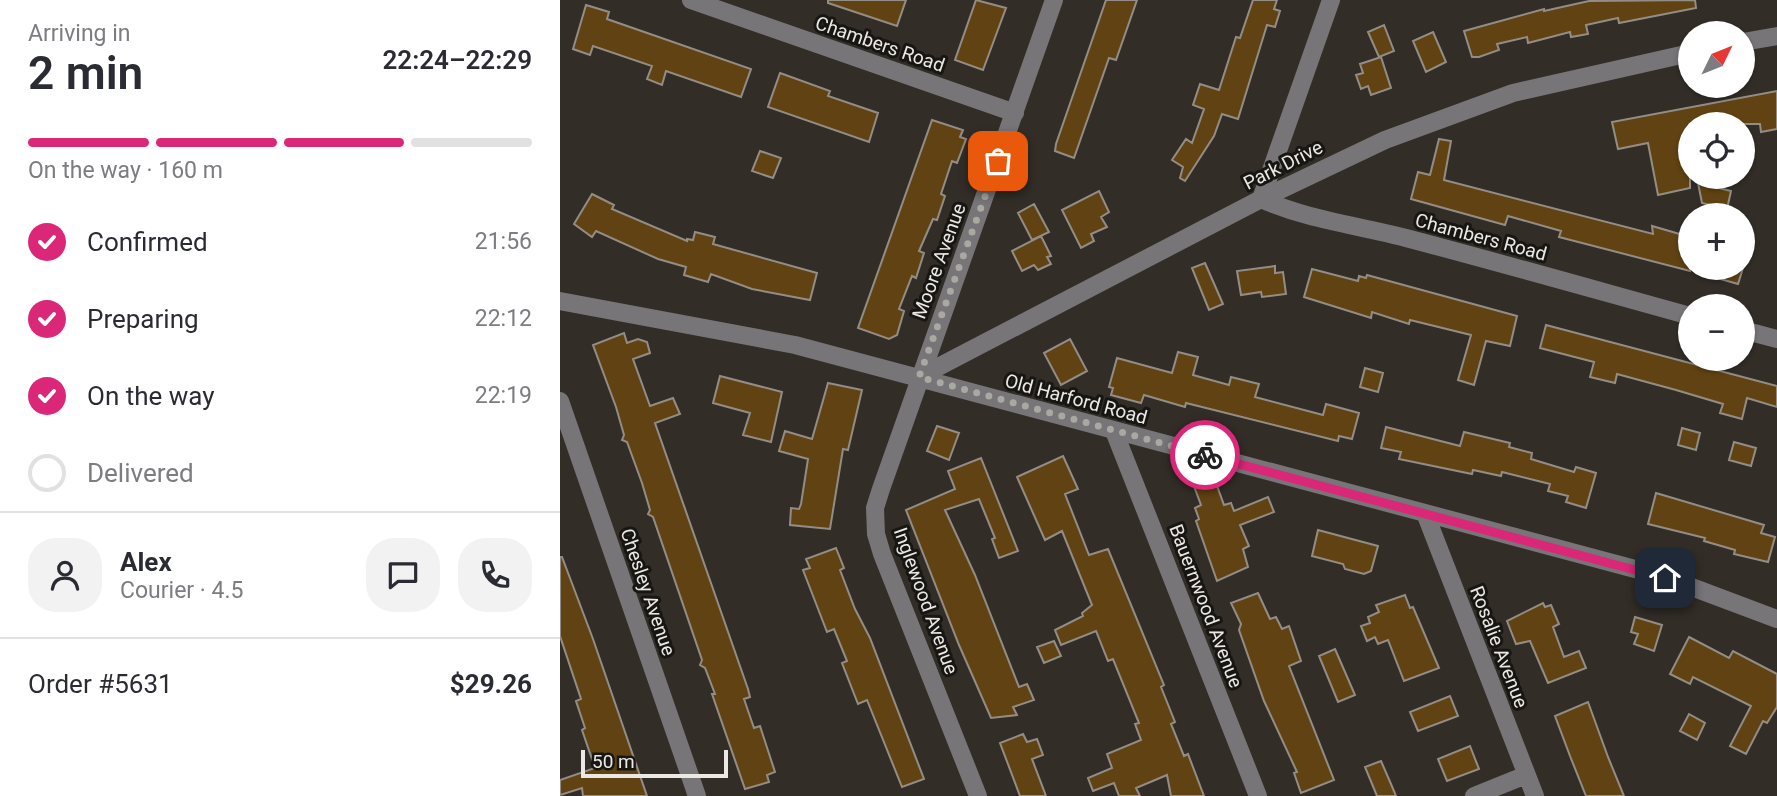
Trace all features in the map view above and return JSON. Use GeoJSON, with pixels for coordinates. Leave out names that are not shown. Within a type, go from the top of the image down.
{"type":"FeatureCollection","features":[{"type":"Feature","properties":{"kind":"street","name":"Chambers Road"},"geometry":{"type":"LineString","coordinates":[[691,0],[1015,113]]}},
{"type":"Feature","properties":{"kind":"street","name":"Moore Avenue"},"geometry":{"type":"LineString","coordinates":[[919,377],[1054,0]]}},
{"type":"Feature","properties":{"kind":"street"},"geometry":{"type":"LineString","coordinates":[[1261,199],[1331,0]]}},
{"type":"Feature","properties":{"kind":"street"},"geometry":{"type":"LineString","coordinates":[[1755,40],[1777,36]]}},
{"type":"Feature","properties":{"kind":"street","name":"Park Drive"},"geometry":{"type":"LineString","coordinates":[[919,377],[1337,161],[1485,102],[1678,56]]}},
{"type":"Feature","properties":{"kind":"street","name":"Chambers Road"},"geometry":{"type":"LineString","coordinates":[[1261,199],[1311,218],[1402,237],[1678,313]]}},
{"type":"Feature","properties":{"kind":"street","name":"Old Harford Road"},"geometry":{"type":"LineString","coordinates":[[560,301],[742,333],[919,377],[1677,581],[1777,619]]}},
{"type":"Feature","properties":{"kind":"street"},"geometry":{"type":"LineString","coordinates":[[1755,333],[1777,339]]}},
{"type":"Feature","properties":{"kind":"street","name":"Inglewood Avenue"},"geometry":{"type":"LineString","coordinates":[[919,377],[875,508],[876,534],[978,796]]}},
{"type":"Feature","properties":{"kind":"street","name":"Chesley Avenue"},"geometry":{"type":"LineString","coordinates":[[560,401],[697,796]]}},
{"type":"Feature","properties":{"kind":"street","name":"Bauernwood Avenue"},"geometry":{"type":"LineString","coordinates":[[1114,431],[1258,796]]}},
{"type":"Feature","properties":{"kind":"street","name":"Rosalie Avenue"},"geometry":{"type":"LineString","coordinates":[[1425,513],[1535,796]]}},
{"type":"Feature","properties":{"kind":"street"},"geometry":{"type":"LineString","coordinates":[[1474,796],[1526,775]]}},
{"type":"Feature","properties":{"kind":"building"},"geometry":{"type":"Polygon","coordinates":[[[828,0],[906,0],[897,26],[828,3],[828,0]]]}},
{"type":"Feature","properties":{"kind":"building"},"geometry":{"type":"Polygon","coordinates":[[[976,0],[1006,8],[983,70],[955,60],[976,0]]]}},
{"type":"Feature","properties":{"kind":"building"},"geometry":{"type":"Polygon","coordinates":[[[1106,0],[1137,0],[1116,60],[1109,58],[1074,158],[1055,151],[1056,144],[1106,0]]]}},
{"type":"Feature","properties":{"kind":"building"},"geometry":{"type":"Polygon","coordinates":[[[1253,0],[1277,0],[1274,9],[1280,11],[1275,27],[1267,25],[1238,119],[1222,114],[1214,136],[1185,181],[1180,178],[1183,167],[1172,160],[1186,139],[1192,143],[1204,109],[1193,105],[1200,84],[1219,90],[1236,37],[1240,38],[1253,0]]]}},
{"type":"Feature","properties":{"kind":"building"},"geometry":{"type":"Polygon","coordinates":[[[1695,0],[1696,8],[1619,23],[1618,18],[1586,25],[1588,34],[1571,37],[1570,32],[1528,43],[1527,37],[1497,44],[1499,50],[1479,57],[1472,57],[1464,31],[1544,9],[1589,1],[1695,0]]]}},
{"type":"Feature","properties":{"kind":"building"},"geometry":{"type":"Polygon","coordinates":[[[586,5],[609,12],[607,19],[751,69],[741,97],[666,71],[662,85],[647,79],[652,66],[593,46],[590,55],[573,49],[586,5]]]}},
{"type":"Feature","properties":{"kind":"building"},"geometry":{"type":"Polygon","coordinates":[[[1384,25],[1394,51],[1379,57],[1368,32],[1384,25]]]}},
{"type":"Feature","properties":{"kind":"building"},"geometry":{"type":"Polygon","coordinates":[[[1433,32],[1446,62],[1426,72],[1413,41],[1433,32]]]}},
{"type":"Feature","properties":{"kind":"building"},"geometry":{"type":"Polygon","coordinates":[[[1381,57],[1391,88],[1371,95],[1368,86],[1361,89],[1356,75],[1363,73],[1360,64],[1381,57]]]}},
{"type":"Feature","properties":{"kind":"building"},"geometry":{"type":"Polygon","coordinates":[[[780,73],[830,91],[828,96],[878,113],[869,142],[768,107],[780,73]]]}},
{"type":"Feature","properties":{"kind":"building"},"geometry":{"type":"Polygon","coordinates":[[[1777,91],[1777,129],[1761,132],[1760,124],[1755,124],[1755,112],[1678,112],[1678,189],[1685,189],[1658,195],[1648,143],[1618,149],[1612,122],[1740,98],[1755,98],[1755,95],[1777,91]]]}},
{"type":"Feature","properties":{"kind":"building"},"geometry":{"type":"Polygon","coordinates":[[[932,120],[963,130],[960,137],[966,139],[957,163],[952,161],[941,194],[945,196],[937,220],[933,219],[919,251],[924,253],[916,278],[912,276],[899,309],[904,311],[897,335],[889,339],[858,328],[932,120]]]}},
{"type":"Feature","properties":{"kind":"building"},"geometry":{"type":"Polygon","coordinates":[[[1439,139],[1451,141],[1444,180],[1653,234],[1652,226],[1678,234],[1678,268],[1559,237],[1561,231],[1508,216],[1505,225],[1411,199],[1418,172],[1430,175],[1439,139]]]}},
{"type":"Feature","properties":{"kind":"building"},"geometry":{"type":"Polygon","coordinates":[[[760,151],[781,158],[773,178],[752,171],[760,151]]]}},
{"type":"Feature","properties":{"kind":"building"},"geometry":{"type":"Polygon","coordinates":[[[1699,189],[1731,191],[1728,203],[1702,203],[1699,189]]]}},
{"type":"Feature","properties":{"kind":"building"},"geometry":{"type":"Polygon","coordinates":[[[1099,191],[1109,212],[1101,217],[1107,227],[1091,234],[1094,241],[1081,248],[1062,210],[1099,191]]]}},
{"type":"Feature","properties":{"kind":"building"},"geometry":{"type":"Polygon","coordinates":[[[592,194],[614,205],[612,209],[687,241],[693,240],[695,232],[715,237],[713,244],[817,273],[810,300],[752,289],[711,274],[708,282],[684,275],[686,267],[658,259],[596,231],[592,237],[574,224],[592,194]]]}},
{"type":"Feature","properties":{"kind":"building"},"geometry":{"type":"Polygon","coordinates":[[[1034,204],[1049,232],[1032,240],[1018,213],[1034,204]]]}},
{"type":"Feature","properties":{"kind":"building"},"geometry":{"type":"Polygon","coordinates":[[[1041,236],[1051,256],[1047,257],[1051,264],[1038,270],[1034,265],[1022,271],[1012,251],[1041,236]]]}},
{"type":"Feature","properties":{"kind":"building"},"geometry":{"type":"Polygon","coordinates":[[[1205,263],[1223,304],[1209,310],[1192,268],[1205,263]]]}},
{"type":"Feature","properties":{"kind":"building"},"geometry":{"type":"Polygon","coordinates":[[[1275,266],[1275,273],[1283,272],[1286,294],[1262,297],[1261,292],[1241,295],[1237,271],[1275,266]]]}},
{"type":"Feature","properties":{"kind":"building"},"geometry":{"type":"Polygon","coordinates":[[[1312,269],[1358,281],[1359,276],[1366,278],[1367,275],[1517,316],[1510,346],[1486,341],[1474,385],[1458,380],[1471,335],[1410,320],[1409,324],[1372,312],[1371,318],[1304,297],[1312,269]]]}},
{"type":"Feature","properties":{"kind":"building"},"geometry":{"type":"Polygon","coordinates":[[[1546,325],[1678,360],[1678,371],[1720,371],[1777,386],[1777,407],[1747,398],[1742,419],[1720,413],[1723,404],[1676,390],[1617,374],[1615,383],[1590,377],[1594,362],[1540,348],[1546,325]]]}},
{"type":"Feature","properties":{"kind":"building"},"geometry":{"type":"Polygon","coordinates":[[[624,333],[627,343],[638,339],[647,342],[650,353],[633,359],[650,406],[673,398],[680,414],[655,423],[748,689],[750,697],[744,699],[754,728],[760,726],[775,772],[767,775],[769,782],[745,789],[712,694],[715,694],[705,668],[700,665],[702,660],[653,517],[648,514],[650,510],[642,483],[627,442],[622,440],[624,435],[616,407],[593,345],[624,333]]]}},
{"type":"Feature","properties":{"kind":"building"},"geometry":{"type":"Polygon","coordinates":[[[1070,339],[1087,371],[1061,385],[1044,353],[1070,339]]]}},
{"type":"Feature","properties":{"kind":"building"},"geometry":{"type":"Polygon","coordinates":[[[1178,352],[1198,357],[1193,375],[1229,385],[1231,377],[1259,384],[1255,397],[1323,415],[1326,404],[1359,413],[1352,439],[1339,436],[1338,441],[1186,403],[1185,407],[1144,395],[1141,403],[1111,395],[1113,388],[1109,387],[1117,358],[1172,373],[1178,352]]]}},
{"type":"Feature","properties":{"kind":"building"},"geometry":{"type":"Polygon","coordinates":[[[1365,368],[1383,373],[1378,392],[1360,387],[1365,368]]]}},
{"type":"Feature","properties":{"kind":"building"},"geometry":{"type":"Polygon","coordinates":[[[720,376],[782,392],[771,442],[743,435],[750,413],[713,403],[720,376]]]}},
{"type":"Feature","properties":{"kind":"building"},"geometry":{"type":"Polygon","coordinates":[[[828,383],[862,390],[848,450],[843,449],[830,529],[790,525],[791,508],[799,509],[801,504],[808,459],[779,451],[785,431],[812,439],[828,383]]]}},
{"type":"Feature","properties":{"kind":"building"},"geometry":{"type":"Polygon","coordinates":[[[937,426],[959,433],[949,460],[927,451],[937,426]]]}},
{"type":"Feature","properties":{"kind":"building"},"geometry":{"type":"Polygon","coordinates":[[[1386,427],[1460,446],[1464,432],[1510,443],[1509,447],[1532,453],[1531,459],[1574,472],[1576,467],[1596,473],[1586,508],[1566,502],[1568,496],[1548,491],[1550,484],[1502,472],[1501,476],[1473,470],[1472,474],[1399,459],[1401,452],[1381,448],[1386,427]]]}},
{"type":"Feature","properties":{"kind":"building"},"geometry":{"type":"Polygon","coordinates":[[[1682,428],[1700,433],[1696,450],[1678,445],[1682,428]]]}},
{"type":"Feature","properties":{"kind":"building"},"geometry":{"type":"Polygon","coordinates":[[[1734,442],[1756,448],[1751,466],[1729,460],[1734,442]]]}},
{"type":"Feature","properties":{"kind":"building"},"geometry":{"type":"Polygon","coordinates":[[[1063,456],[1078,489],[1065,494],[1089,555],[1108,549],[1164,685],[1161,687],[1175,722],[1171,724],[1184,756],[1188,754],[1204,796],[1171,796],[1167,775],[1136,788],[1140,796],[1119,796],[1114,783],[1093,791],[1088,778],[1112,768],[1107,754],[1141,740],[1135,724],[1139,723],[1113,659],[1108,661],[1096,631],[1061,645],[1055,630],[1083,616],[1082,613],[1092,605],[1062,531],[1045,540],[1017,477],[1063,456]]]}},
{"type":"Feature","properties":{"kind":"building"},"geometry":{"type":"Polygon","coordinates":[[[981,458],[1018,551],[999,558],[992,539],[995,538],[979,499],[945,510],[975,575],[1019,687],[1027,684],[1034,700],[1013,707],[1017,715],[991,718],[906,510],[955,489],[948,471],[981,458]]]}},
{"type":"Feature","properties":{"kind":"building"},"geometry":{"type":"Polygon","coordinates":[[[1189,473],[1216,483],[1224,505],[1231,503],[1234,511],[1268,497],[1274,512],[1240,525],[1249,546],[1243,549],[1248,567],[1217,581],[1196,521],[1199,519],[1195,508],[1201,505],[1189,473]]]}},
{"type":"Feature","properties":{"kind":"building"},"geometry":{"type":"Polygon","coordinates":[[[1656,493],[1764,525],[1761,533],[1775,537],[1768,562],[1734,554],[1735,550],[1704,541],[1705,538],[1648,524],[1656,493]]]}},
{"type":"Feature","properties":{"kind":"building"},"geometry":{"type":"Polygon","coordinates":[[[1318,530],[1378,546],[1371,571],[1364,574],[1345,569],[1343,564],[1312,556],[1318,530]]]}},
{"type":"Feature","properties":{"kind":"building"},"geometry":{"type":"Polygon","coordinates":[[[836,548],[844,568],[840,570],[870,638],[924,779],[902,787],[867,700],[858,704],[842,663],[847,661],[834,629],[827,632],[803,570],[810,568],[806,559],[836,548]]]}},
{"type":"Feature","properties":{"kind":"building"},"geometry":{"type":"Polygon","coordinates":[[[560,557],[593,639],[647,796],[583,796],[582,788],[560,795],[560,780],[595,768],[582,730],[585,728],[576,701],[581,699],[560,636],[560,557]]]}},
{"type":"Feature","properties":{"kind":"building"},"geometry":{"type":"Polygon","coordinates":[[[1258,593],[1270,619],[1276,617],[1282,629],[1289,626],[1301,661],[1289,666],[1334,780],[1301,793],[1294,773],[1297,772],[1264,701],[1239,630],[1241,624],[1231,603],[1258,593]]]}},
{"type":"Feature","properties":{"kind":"building"},"geometry":{"type":"Polygon","coordinates":[[[1405,595],[1410,608],[1413,607],[1439,668],[1404,681],[1388,640],[1378,644],[1375,637],[1367,641],[1361,626],[1370,623],[1368,617],[1379,612],[1376,605],[1405,595]]]}},
{"type":"Feature","properties":{"kind":"building"},"geometry":{"type":"Polygon","coordinates":[[[1543,603],[1545,607],[1551,605],[1559,624],[1553,627],[1564,657],[1579,651],[1586,668],[1548,683],[1530,641],[1516,644],[1507,621],[1543,603]]]}},
{"type":"Feature","properties":{"kind":"building"},"geometry":{"type":"Polygon","coordinates":[[[1635,617],[1662,625],[1654,651],[1634,644],[1638,634],[1631,632],[1635,617]]]}},
{"type":"Feature","properties":{"kind":"building"},"geometry":{"type":"Polygon","coordinates":[[[1689,637],[1729,658],[1733,651],[1777,674],[1777,707],[1767,723],[1763,721],[1746,754],[1730,746],[1751,706],[1693,677],[1690,684],[1670,674],[1689,637]]]}},
{"type":"Feature","properties":{"kind":"building"},"geometry":{"type":"Polygon","coordinates":[[[1054,641],[1061,656],[1044,663],[1037,647],[1054,641]]]}},
{"type":"Feature","properties":{"kind":"building"},"geometry":{"type":"Polygon","coordinates":[[[1335,649],[1355,695],[1338,702],[1319,656],[1335,649]]]}},
{"type":"Feature","properties":{"kind":"building"},"geometry":{"type":"Polygon","coordinates":[[[1450,696],[1458,716],[1418,731],[1410,712],[1450,696]]]}},
{"type":"Feature","properties":{"kind":"building"},"geometry":{"type":"Polygon","coordinates":[[[1588,702],[1624,796],[1586,796],[1570,756],[1555,716],[1588,702]]]}},
{"type":"Feature","properties":{"kind":"building"},"geometry":{"type":"Polygon","coordinates":[[[1689,714],[1705,723],[1697,740],[1680,731],[1689,714]]]}},
{"type":"Feature","properties":{"kind":"building"},"geometry":{"type":"Polygon","coordinates":[[[1023,734],[1027,742],[1037,739],[1043,755],[1032,759],[1046,796],[1020,796],[1000,743],[1023,734]]]}},
{"type":"Feature","properties":{"kind":"building"},"geometry":{"type":"Polygon","coordinates":[[[1470,746],[1479,769],[1447,781],[1438,759],[1470,746]]]}},
{"type":"Feature","properties":{"kind":"building"},"geometry":{"type":"Polygon","coordinates":[[[1381,761],[1396,796],[1377,796],[1365,767],[1381,761]]]}},
{"type":"Feature","properties":{"kind":"way so far"},"geometry":{"type":"LineString","coordinates":[[998,161],[919,377],[1205,455]]}},
{"type":"Feature","properties":{"kind":"route"},"geometry":{"type":"LineString","coordinates":[[1205,455],[1665,578]]}}]}
